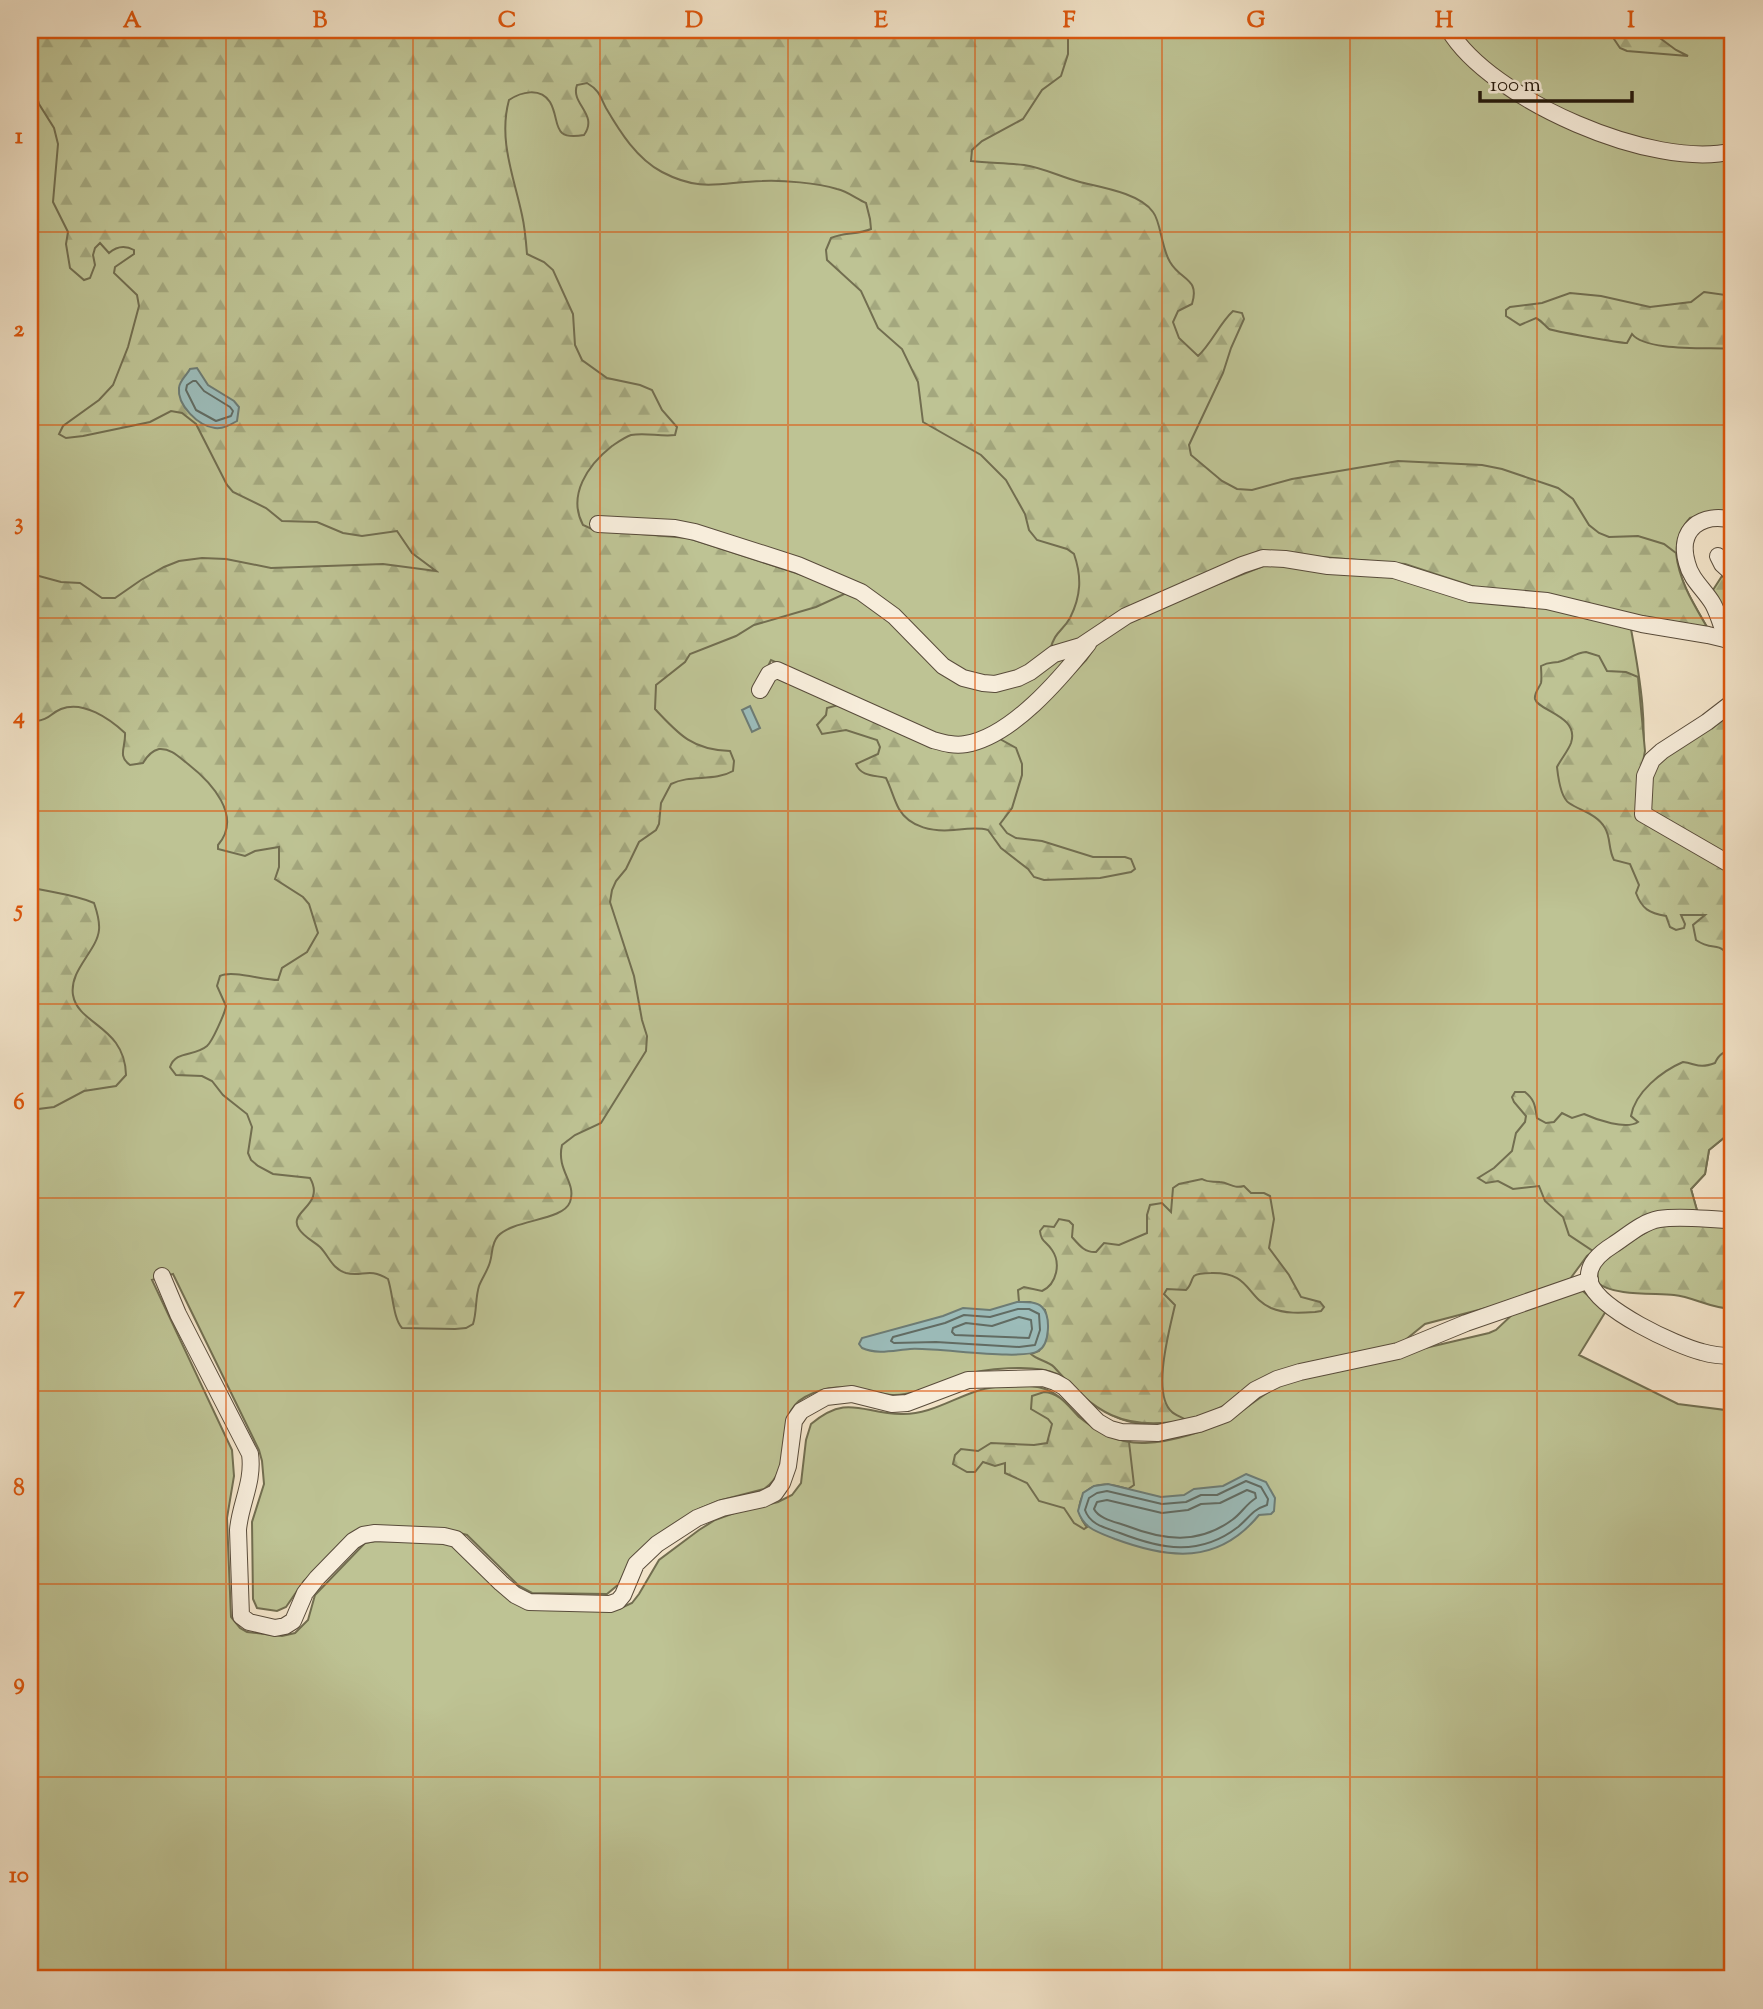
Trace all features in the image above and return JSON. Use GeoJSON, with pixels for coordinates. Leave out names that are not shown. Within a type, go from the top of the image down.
{"type":"FeatureCollection","features":[{"type":"Feature","properties":{"kind":"street"},"geometry":{"type":"LineString","coordinates":[[1449,30],[1471,59],[1507,87],[1604,134],[1686,155],[1707,156],[1733,151]]}},
{"type":"Feature","properties":{"kind":"street"},"geometry":{"type":"LineString","coordinates":[[1730,640],[1712,602],[1689,572],[1686,548],[1689,533],[1698,522],[1713,517],[1733,520]]}},
{"type":"Feature","properties":{"kind":"street"},"geometry":{"type":"LineString","coordinates":[[598,524],[668,527],[695,532],[833,578],[878,603],[943,666],[973,681],[995,684],[1030,672],[1054,654],[1091,640],[1126,617],[1241,565],[1263,558],[1394,570],[1471,594],[1548,601],[1642,624],[1730,640]]}},
{"type":"Feature","properties":{"kind":"street"},"geometry":{"type":"LineString","coordinates":[[1718,556],[1733,574]]}},
{"type":"Feature","properties":{"kind":"street"},"geometry":{"type":"LineString","coordinates":[[760,690],[771,671],[777,670],[933,740],[948,744],[968,744],[996,732],[1028,709],[1054,684],[1091,640]]}},
{"type":"Feature","properties":{"kind":"street"},"geometry":{"type":"LineString","coordinates":[[1733,702],[1656,756],[1645,776],[1643,814],[1733,866]]}},
{"type":"Feature","properties":{"kind":"street"},"geometry":{"type":"LineString","coordinates":[[1733,1220],[1668,1218],[1650,1222],[1597,1257],[1590,1269],[1593,1288],[1606,1303],[1654,1332],[1696,1350],[1733,1356]]}},
{"type":"Feature","properties":{"kind":"street"},"geometry":{"type":"LineString","coordinates":[[162,1276],[178,1314],[250,1454],[250,1483],[237,1530],[241,1616],[249,1622],[275,1628],[285,1626],[293,1620],[309,1586],[353,1542],[363,1535],[375,1533],[444,1536],[456,1539],[501,1583],[529,1602],[599,1605],[618,1601],[636,1564],[657,1544],[697,1518],[775,1493],[788,1466],[794,1421],[801,1411],[826,1397],[852,1394],[899,1404],[968,1380],[1043,1378],[1063,1387],[1098,1422],[1110,1429],[1153,1434],[1213,1419],[1233,1409],[1255,1390],[1277,1379],[1398,1351],[1466,1323],[1590,1280]]}},
{"type":"Feature","properties":{"kind":"green space"},"geometry":{"type":"Polygon","coordinates":[[[30,30],[1733,30],[1733,517],[1712,513],[1690,518],[1681,531],[1677,545],[1680,573],[1707,627],[1668,623],[1537,594],[1475,587],[1405,564],[1274,553],[1242,558],[1197,577],[1121,615],[1088,637],[1050,650],[1023,669],[1001,677],[988,678],[964,673],[952,666],[896,610],[874,594],[820,569],[701,528],[663,522],[594,520],[594,530],[688,538],[826,580],[871,602],[937,666],[957,680],[971,685],[996,688],[1018,683],[1033,676],[1055,658],[1080,650],[1037,697],[1019,712],[982,734],[963,738],[943,737],[771,660],[756,691],[762,694],[771,674],[928,743],[958,751],[979,748],[990,743],[1039,709],[1086,660],[1097,644],[1127,623],[1162,606],[1266,565],[1391,575],[1477,600],[1553,609],[1631,629],[1643,722],[1640,779],[1650,781],[1656,762],[1663,754],[1733,711],[1733,1146],[1725,1137],[1709,1150],[1705,1174],[1691,1189],[1698,1214],[1645,1215],[1587,1256],[1570,1279],[1490,1307],[1425,1324],[1404,1341],[1391,1347],[1291,1367],[1260,1381],[1217,1409],[1181,1421],[1163,1424],[1129,1422],[1109,1414],[1091,1402],[1060,1376],[1036,1369],[1008,1368],[968,1373],[901,1395],[839,1387],[817,1391],[805,1397],[788,1416],[782,1456],[774,1480],[764,1489],[699,1509],[653,1538],[631,1559],[619,1584],[607,1594],[532,1593],[519,1586],[467,1535],[452,1531],[389,1528],[363,1531],[349,1538],[304,1581],[286,1607],[277,1611],[257,1608],[253,1599],[252,1522],[264,1484],[259,1450],[173,1274],[152,1280],[232,1450],[234,1476],[227,1518],[231,1617],[247,1632],[282,1636],[295,1633],[308,1620],[315,1595],[365,1543],[376,1541],[454,1544],[503,1594],[527,1608],[619,1609],[632,1603],[659,1560],[699,1530],[715,1520],[778,1502],[792,1495],[801,1483],[806,1440],[811,1424],[835,1409],[856,1407],[911,1414],[985,1389],[1029,1386],[1053,1393],[1106,1435],[1135,1443],[1166,1441],[1222,1423],[1289,1380],[1489,1333],[1515,1312],[1577,1286],[1606,1311],[1579,1355],[1678,1404],[1733,1411],[1733,1979],[30,1979],[30,30]]]}},
{"type":"Feature","properties":{"kind":"green space"},"geometry":{"type":"Polygon","coordinates":[[[33,30],[742,30],[767,36],[801,30],[1068,30],[1068,54],[1061,76],[1042,90],[1023,119],[982,141],[972,150],[971,161],[1031,166],[1129,195],[1147,205],[1156,216],[1170,262],[1193,289],[1192,304],[1178,311],[1173,322],[1179,338],[1198,356],[1233,311],[1242,313],[1244,319],[1223,373],[1189,445],[1191,455],[1222,481],[1237,489],[1252,490],[1292,479],[1398,461],[1482,465],[1502,469],[1558,488],[1573,499],[1589,525],[1599,533],[1609,537],[1638,536],[1664,544],[1676,553],[1683,582],[1707,627],[1668,623],[1475,587],[1405,564],[1274,553],[1088,637],[1050,650],[1056,635],[1070,618],[1078,594],[1079,579],[1074,554],[1067,549],[1037,540],[1029,530],[1025,514],[1006,480],[981,455],[923,422],[918,382],[902,349],[878,328],[861,291],[827,260],[826,250],[831,238],[871,229],[866,203],[841,190],[810,184],[770,181],[712,185],[689,182],[662,172],[645,160],[630,144],[599,94],[587,83],[577,85],[576,92],[587,115],[588,128],[584,135],[573,136],[561,132],[550,102],[541,94],[530,92],[514,97],[509,100],[506,115],[506,144],[523,220],[527,254],[553,270],[573,314],[575,345],[582,360],[607,378],[652,390],[662,410],[677,427],[675,435],[631,435],[595,462],[582,481],[579,492],[577,503],[583,525],[594,530],[688,538],[851,591],[816,607],[754,625],[736,636],[690,654],[685,662],[656,685],[655,709],[672,726],[696,744],[730,751],[734,761],[733,771],[726,774],[686,779],[671,784],[661,803],[656,830],[639,842],[612,890],[610,902],[634,976],[647,1036],[646,1051],[601,1123],[575,1135],[562,1145],[562,1162],[571,1188],[570,1202],[566,1208],[548,1217],[505,1230],[496,1239],[489,1265],[479,1286],[473,1324],[455,1329],[402,1328],[395,1312],[388,1279],[371,1273],[352,1274],[341,1271],[320,1247],[299,1229],[298,1217],[313,1195],[314,1187],[310,1178],[273,1174],[258,1166],[248,1153],[252,1127],[247,1114],[223,1095],[212,1081],[202,1076],[176,1075],[170,1067],[176,1058],[202,1049],[212,1039],[226,1006],[217,986],[220,976],[232,974],[278,980],[282,968],[307,952],[318,933],[309,904],[275,879],[279,867],[279,847],[255,851],[245,856],[218,849],[225,834],[226,811],[206,780],[175,754],[159,749],[150,754],[143,763],[130,765],[123,755],[125,733],[96,712],[69,707],[37,721],[30,715],[38,698],[36,691],[30,687],[30,575],[80,583],[102,598],[115,598],[164,567],[179,561],[202,558],[226,559],[271,568],[383,564],[436,571],[412,553],[397,531],[362,536],[343,533],[317,522],[282,521],[266,508],[233,492],[196,424],[182,413],[171,411],[150,422],[83,436],[66,438],[59,434],[63,426],[99,400],[113,385],[128,347],[139,306],[137,295],[114,273],[115,267],[134,254],[134,250],[121,247],[109,253],[100,243],[93,255],[95,265],[90,278],[84,280],[70,268],[66,244],[68,232],[53,202],[58,144],[54,128],[39,104],[35,89],[35,52],[31,33],[33,30]]]}},
{"type":"Feature","properties":{"kind":"green space"},"geometry":{"type":"Polygon","coordinates":[[[1608,30],[1649,30],[1688,56],[1627,51],[1620,48],[1608,30]]]}},
{"type":"Feature","properties":{"kind":"green space"},"geometry":{"type":"Polygon","coordinates":[[[1704,292],[1733,296],[1733,349],[1679,348],[1650,344],[1632,334],[1627,343],[1549,329],[1536,318],[1520,325],[1506,316],[1506,310],[1510,307],[1542,303],[1570,293],[1601,296],[1650,307],[1691,302],[1704,292]]]}},
{"type":"Feature","properties":{"kind":"green space"},"geometry":{"type":"Polygon","coordinates":[[[1722,576],[1733,585],[1733,633],[1728,631],[1711,593],[1722,576]]]}},
{"type":"Feature","properties":{"kind":"green space"},"geometry":{"type":"Polygon","coordinates":[[[1586,652],[1599,656],[1607,671],[1626,672],[1638,677],[1645,751],[1640,778],[1656,762],[1733,711],[1733,966],[1721,948],[1696,940],[1693,925],[1705,915],[1681,915],[1684,928],[1676,930],[1670,927],[1666,916],[1644,907],[1636,893],[1639,885],[1630,864],[1614,860],[1602,823],[1569,803],[1563,796],[1557,767],[1571,743],[1570,726],[1538,703],[1535,697],[1541,683],[1541,666],[1586,652]]]}},
{"type":"Feature","properties":{"kind":"green space"},"geometry":{"type":"Polygon","coordinates":[[[842,704],[928,743],[998,738],[1016,748],[1022,764],[1022,775],[1012,808],[1000,824],[1007,833],[1016,838],[1042,841],[1093,857],[1125,857],[1131,859],[1135,869],[1100,878],[1044,880],[1034,877],[1001,848],[988,830],[939,830],[916,825],[899,809],[886,778],[865,773],[856,764],[878,754],[880,747],[877,740],[846,730],[822,734],[817,725],[826,715],[827,708],[842,704]]]}},
{"type":"Feature","properties":{"kind":"green space"},"geometry":{"type":"Polygon","coordinates":[[[30,887],[94,903],[99,930],[94,946],[75,977],[73,995],[83,1013],[118,1046],[124,1059],[126,1075],[116,1086],[84,1091],[54,1107],[30,1110],[30,887]]]}},
{"type":"Feature","properties":{"kind":"green space"},"geometry":{"type":"Polygon","coordinates":[[[1733,1050],[1733,1146],[1725,1137],[1709,1150],[1705,1174],[1691,1189],[1698,1214],[1658,1213],[1593,1251],[1569,1235],[1563,1217],[1545,1201],[1539,1186],[1513,1189],[1498,1181],[1486,1183],[1478,1178],[1494,1168],[1512,1151],[1516,1133],[1525,1122],[1526,1116],[1512,1097],[1515,1092],[1525,1092],[1528,1095],[1534,1104],[1537,1118],[1546,1123],[1554,1122],[1562,1113],[1572,1118],[1584,1114],[1611,1123],[1633,1124],[1638,1122],[1631,1116],[1638,1099],[1658,1077],[1683,1062],[1710,1065],[1722,1054],[1733,1050]]]}},
{"type":"Feature","properties":{"kind":"green space"},"geometry":{"type":"Polygon","coordinates":[[[1202,1179],[1244,1186],[1251,1193],[1270,1196],[1274,1219],[1269,1248],[1301,1297],[1320,1302],[1324,1307],[1321,1311],[1310,1312],[1276,1310],[1256,1297],[1241,1280],[1224,1274],[1198,1274],[1186,1290],[1167,1289],[1164,1294],[1175,1305],[1166,1344],[1163,1391],[1172,1412],[1186,1420],[1164,1423],[1127,1421],[1097,1407],[1052,1365],[1031,1354],[1039,1351],[1044,1341],[1047,1326],[1045,1310],[1030,1302],[1019,1302],[1018,1290],[1024,1287],[1042,1291],[1054,1278],[1057,1267],[1055,1255],[1041,1235],[1040,1231],[1044,1226],[1054,1227],[1059,1219],[1069,1221],[1073,1225],[1072,1237],[1082,1248],[1096,1252],[1104,1243],[1119,1245],[1147,1233],[1150,1205],[1162,1203],[1171,1212],[1173,1188],[1202,1179]]]}},
{"type":"Feature","properties":{"kind":"green space"},"geometry":{"type":"Polygon","coordinates":[[[1686,1224],[1733,1228],[1733,1309],[1716,1307],[1681,1296],[1613,1290],[1598,1283],[1597,1266],[1629,1242],[1656,1227],[1686,1224]]]}},
{"type":"Feature","properties":{"kind":"green space"},"geometry":{"type":"Polygon","coordinates":[[[1044,1392],[1059,1397],[1096,1429],[1115,1439],[1129,1442],[1134,1485],[1128,1489],[1104,1485],[1087,1491],[1079,1508],[1087,1527],[1084,1529],[1074,1523],[1064,1508],[1039,1501],[1027,1483],[1005,1473],[1005,1463],[995,1466],[983,1462],[975,1472],[967,1472],[953,1464],[955,1455],[961,1449],[978,1451],[991,1443],[1047,1443],[1052,1424],[1031,1409],[1032,1396],[1044,1392]]]}},
{"type":"Feature","properties":{"kind":"water"},"geometry":{"type":"Polygon","coordinates":[[[197,368],[208,385],[239,407],[237,421],[215,428],[196,419],[185,408],[179,395],[179,385],[190,369],[197,368]]]}},
{"type":"Feature","properties":{"kind":"water"},"geometry":{"type":"Polygon","coordinates":[[[750,706],[760,728],[752,732],[742,710],[750,706]]]}},
{"type":"Feature","properties":{"kind":"water"},"geometry":{"type":"Polygon","coordinates":[[[1017,1302],[1037,1304],[1042,1307],[1047,1317],[1045,1343],[1038,1351],[1029,1354],[922,1349],[880,1352],[862,1348],[859,1344],[862,1338],[963,1308],[990,1310],[1017,1302]]]}},
{"type":"Feature","properties":{"kind":"water"},"geometry":{"type":"Polygon","coordinates":[[[1246,1474],[1266,1482],[1275,1498],[1274,1511],[1271,1514],[1259,1515],[1227,1543],[1210,1550],[1173,1553],[1135,1546],[1092,1529],[1078,1511],[1083,1493],[1094,1486],[1108,1484],[1161,1497],[1184,1495],[1194,1489],[1223,1486],[1246,1474]]]}}]}
